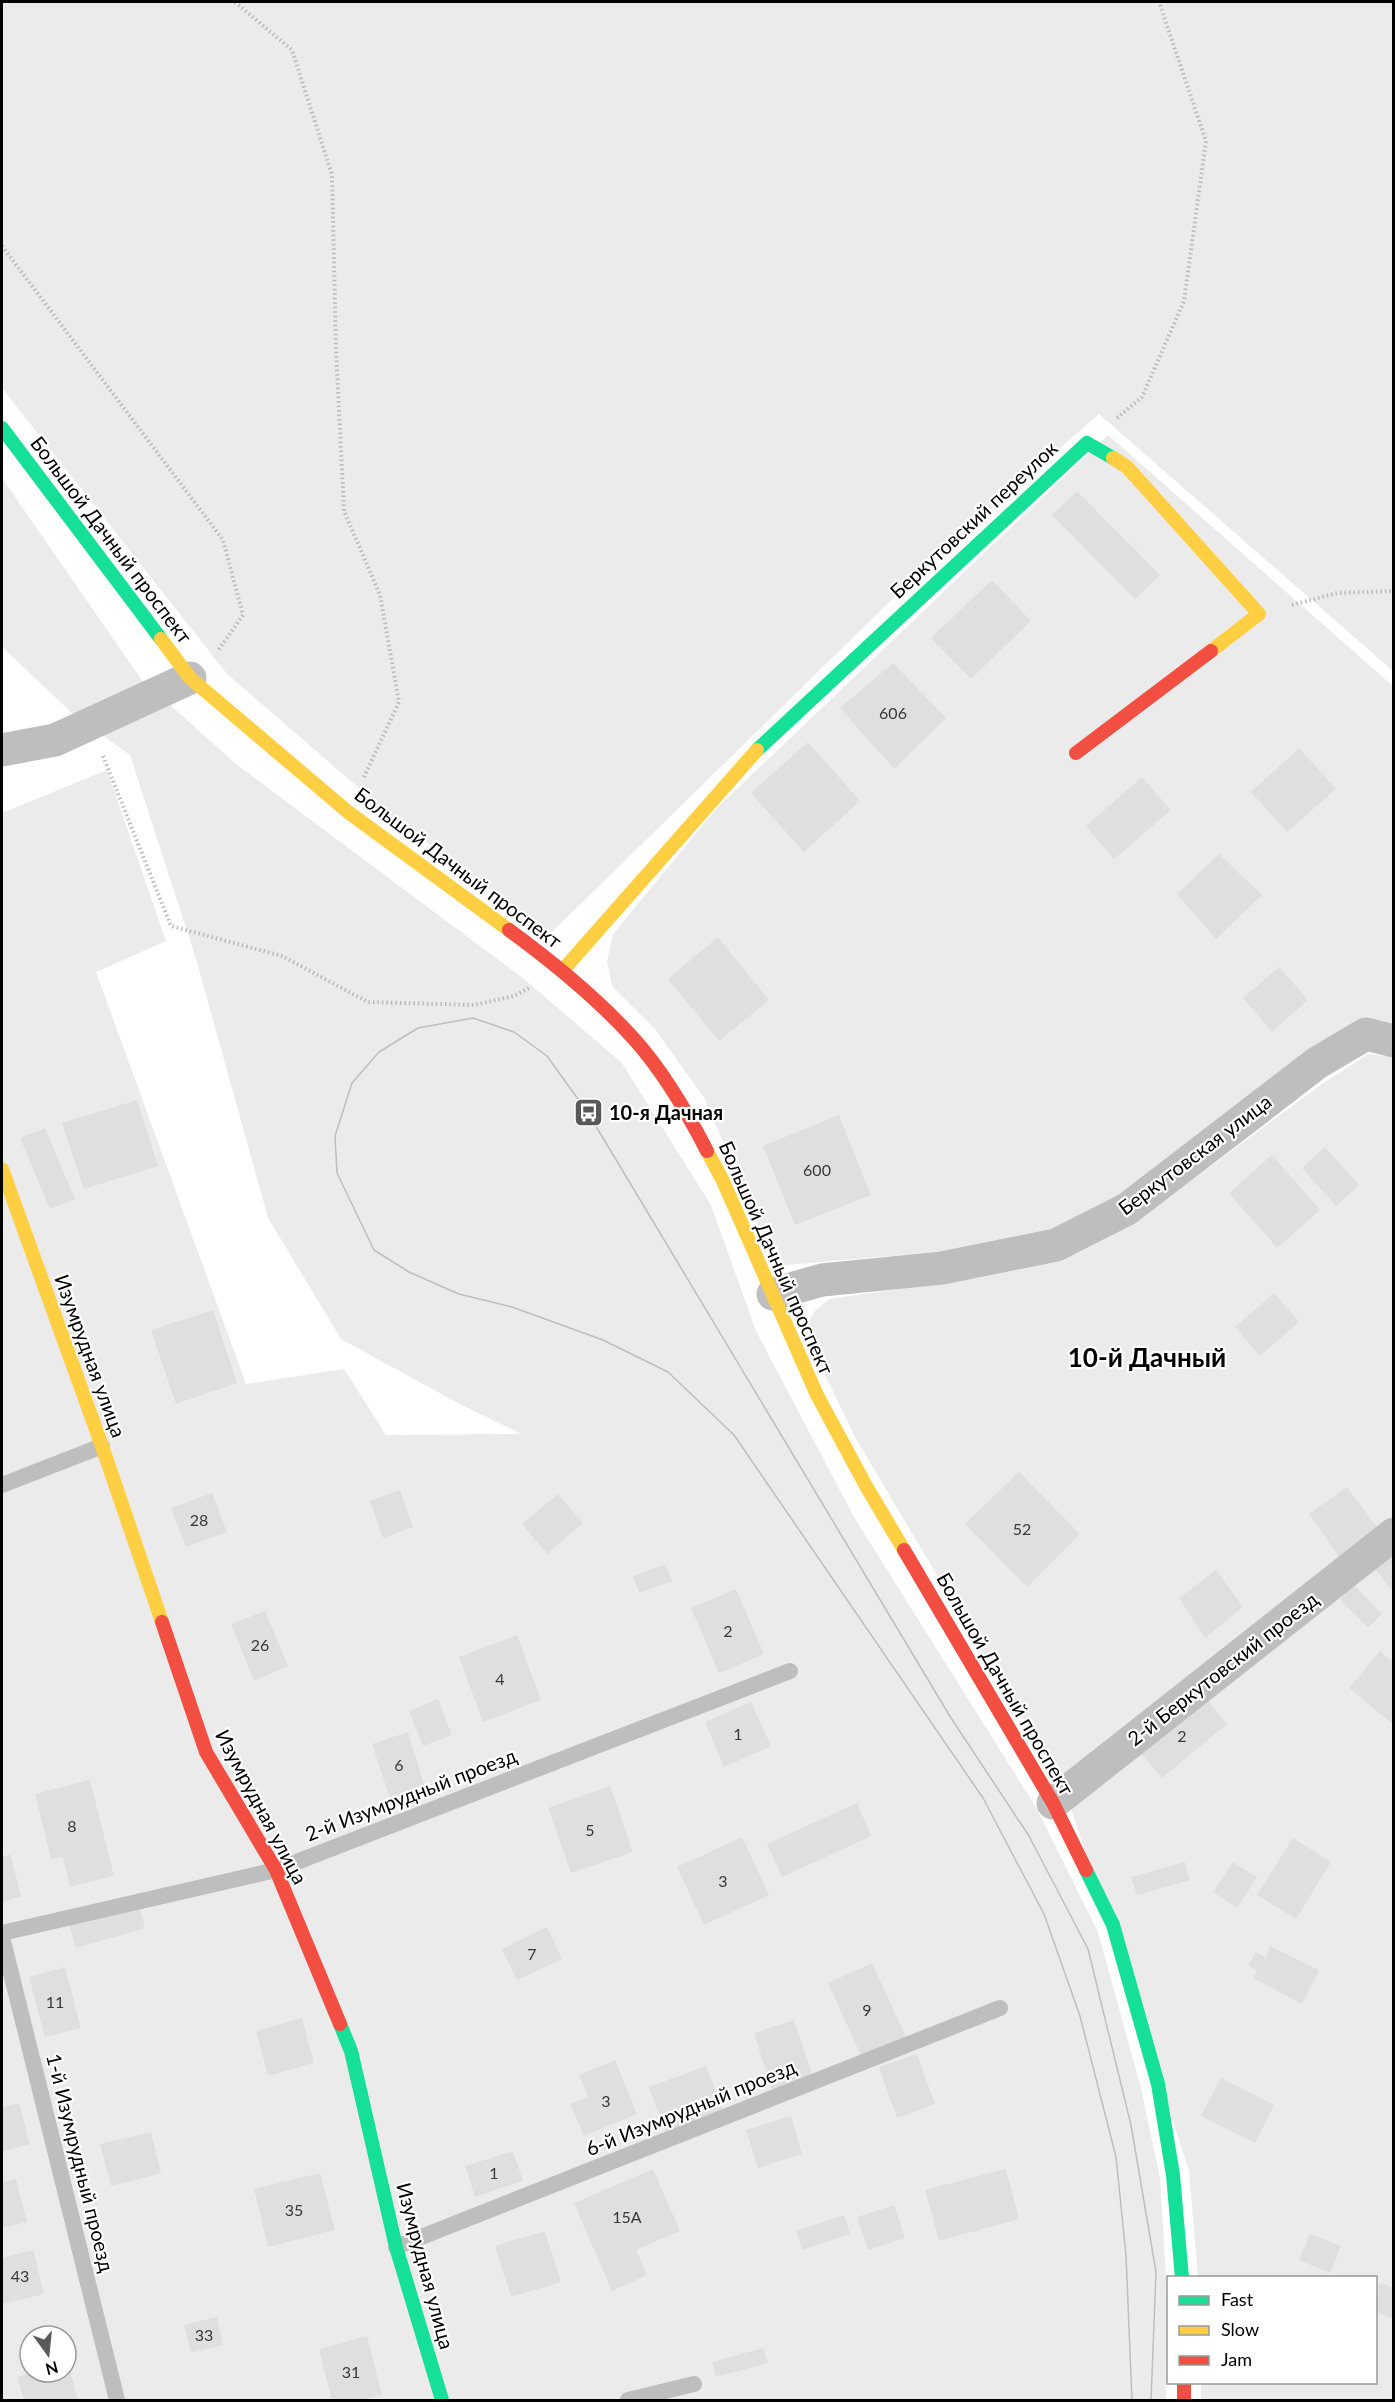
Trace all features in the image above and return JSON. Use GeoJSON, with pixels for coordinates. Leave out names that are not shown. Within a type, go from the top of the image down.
{"type":"FeatureCollection","features":[{"type":"Feature","properties":{"kind":"street","name":"Большой Дачный проспект"},"geometry":{"type":"LineString","coordinates":[[2,428],[190,678],[348,812],[563,970],[635,1040],[686,1111],[723,1181],[817,1395],[866,1486],[1053,1803],[1113,1924],[1158,2084],[1173,2175],[1182,2276]]}},
{"type":"Feature","properties":{"kind":"street","name":"Беркутовский переулок"},"geometry":{"type":"LineString","coordinates":[[563,970],[766,739],[1087,443],[1127,467],[1259,614]]}},
{"type":"Feature","properties":{"kind":"street"},"geometry":{"type":"LineString","coordinates":[[1076,753],[1259,614]]}},
{"type":"Feature","properties":{"kind":"street"},"geometry":{"type":"LineString","coordinates":[[2,750],[55,740],[190,678]]}},
{"type":"Feature","properties":{"kind":"street","name":"Беркутовская улица"},"geometry":{"type":"LineString","coordinates":[[773,1294],[822,1280],[942,1268],[1056,1245],[1127,1209],[1317,1063],[1366,1034],[1394,1041]]}},
{"type":"Feature","properties":{"kind":"street","name":"Изумрудная улица"},"geometry":{"type":"LineString","coordinates":[[2,1169],[102,1446],[206,1752],[276,1870],[351,2051],[396,2247],[442,2400]]}},
{"type":"Feature","properties":{"kind":"street","name":"2-й Беркутовский проезд"},"geometry":{"type":"LineString","coordinates":[[1053,1803],[1394,1534]]}},
{"type":"Feature","properties":{"kind":"street"},"geometry":{"type":"LineString","coordinates":[[1184,2384],[1184,2400]]}},
{"type":"Feature","properties":{"kind":"lane"},"geometry":{"type":"LineString","coordinates":[[2,1485],[102,1446]]}},
{"type":"Feature","properties":{"kind":"lane","name":"2-й Изумрудный проезд"},"geometry":{"type":"LineString","coordinates":[[2,1935],[276,1870],[790,1671]]}},
{"type":"Feature","properties":{"kind":"lane","name":"1-й Изумрудный проезд"},"geometry":{"type":"LineString","coordinates":[[2,1935],[117,2400]]}},
{"type":"Feature","properties":{"kind":"lane","name":"6-й Изумрудный проезд"},"geometry":{"type":"LineString","coordinates":[[396,2247],[1000,2008]]}},
{"type":"Feature","properties":{"kind":"lane"},"geometry":{"type":"LineString","coordinates":[[628,2400],[694,2384]]}},
{"type":"Feature","properties":{"kind":"path"},"geometry":{"type":"LineString","coordinates":[[236,2],[292,50],[332,175],[336,350],[344,511],[380,595],[399,702],[348,812]]}},
{"type":"Feature","properties":{"kind":"path"},"geometry":{"type":"LineString","coordinates":[[1087,443],[1142,397],[1184,301],[1206,141],[1160,2]]}},
{"type":"Feature","properties":{"kind":"path"},"geometry":{"type":"LineString","coordinates":[[2,246],[223,540],[243,615],[221,648],[190,678]]}},
{"type":"Feature","properties":{"kind":"path"},"geometry":{"type":"LineString","coordinates":[[1259,614],[1337,593],[1394,591]]}},
{"type":"Feature","properties":{"kind":"path"},"geometry":{"type":"LineString","coordinates":[[101,750],[171,926],[282,956],[368,1002],[474,1005],[514,996],[563,970]]}},
{"type":"Feature","properties":{"kind":"shaded area"},"geometry":{"type":"Polygon","coordinates":[[[2,2],[1393,2],[1393,671],[1099,414],[923,569],[550,934],[389,814],[227,674],[2,388],[2,2]]]}},
{"type":"Feature","properties":{"kind":"shaded area"},"geometry":{"type":"Polygon","coordinates":[[[1108,435],[1393,686],[1393,1032],[1120,1198],[1056,1232],[970,1249],[775,1266],[705,1099],[654,1028],[612,986],[607,961],[613,934],[718,807],[1108,435]]]}},
{"type":"Feature","properties":{"kind":"shaded area"},"geometry":{"type":"Polygon","coordinates":[[[2,478],[141,679],[236,764],[524,979],[622,1063],[711,1205],[756,1331],[854,1517],[1037,1809],[1098,1932],[1141,2088],[1160,2178],[1167,2294],[1166,2400],[2,2400],[2,813],[107,770],[166,941],[96,972],[246,1384],[344,1369],[386,1435],[521,1434],[454,1401],[341,1339],[268,1218],[196,959],[130,755],[74,715],[2,647],[2,478]]]}},
{"type":"Feature","properties":{"kind":"shaded area"},"geometry":{"type":"Polygon","coordinates":[[[1368,1054],[1393,1057],[1393,1527],[1061,1784],[855,1437],[804,1331],[815,1311],[829,1299],[924,1285],[1135,1222],[1322,1084],[1368,1054]]]}},
{"type":"Feature","properties":{"kind":"shaded area"},"geometry":{"type":"Polygon","coordinates":[[[1393,1548],[1393,2400],[1201,2400],[1201,2384],[1377,2384],[1377,2276],[1198,2276],[1189,2171],[1068,1799],[1393,1548]]]}},
{"type":"Feature","properties":{"kind":"building"},"geometry":{"type":"Polygon","coordinates":[[[1077,491],[1160,575],[1135,599],[1052,515],[1077,491]]]}},
{"type":"Feature","properties":{"kind":"building"},"geometry":{"type":"Polygon","coordinates":[[[992,580],[1031,621],[971,679],[931,638],[992,580]]]}},
{"type":"Feature","properties":{"kind":"building"},"geometry":{"type":"Polygon","coordinates":[[[893,663],[946,718],[894,769],[840,708],[893,663]]]}},
{"type":"Feature","properties":{"kind":"building"},"geometry":{"type":"Polygon","coordinates":[[[808,742],[860,801],[804,852],[751,793],[808,742]]]}},
{"type":"Feature","properties":{"kind":"building"},"geometry":{"type":"Polygon","coordinates":[[[1299,748],[1336,789],[1287,832],[1251,792],[1299,748]]]}},
{"type":"Feature","properties":{"kind":"building"},"geometry":{"type":"Polygon","coordinates":[[[1142,777],[1171,810],[1114,859],[1086,826],[1142,777]]]}},
{"type":"Feature","properties":{"kind":"building"},"geometry":{"type":"Polygon","coordinates":[[[1219,854],[1262,895],[1216,939],[1177,894],[1219,854]]]}},
{"type":"Feature","properties":{"kind":"building"},"geometry":{"type":"Polygon","coordinates":[[[718,937],[769,1000],[719,1041],[668,979],[718,937]]]}},
{"type":"Feature","properties":{"kind":"building"},"geometry":{"type":"Polygon","coordinates":[[[1279,967],[1308,1000],[1272,1032],[1243,998],[1279,967]]]}},
{"type":"Feature","properties":{"kind":"building"},"geometry":{"type":"Polygon","coordinates":[[[137,1100],[158,1166],[84,1189],[62,1123],[137,1100]]]}},
{"type":"Feature","properties":{"kind":"building"},"geometry":{"type":"Polygon","coordinates":[[[839,1115],[871,1195],[795,1225],[763,1146],[839,1115]]]}},
{"type":"Feature","properties":{"kind":"building"},"geometry":{"type":"Polygon","coordinates":[[[45,1128],[75,1199],[50,1209],[20,1138],[45,1128]]]}},
{"type":"Feature","properties":{"kind":"building"},"geometry":{"type":"Polygon","coordinates":[[[1325,1147],[1359,1185],[1336,1206],[1302,1168],[1325,1147]]]}},
{"type":"Feature","properties":{"kind":"building"},"geometry":{"type":"Polygon","coordinates":[[[1272,1155],[1320,1210],[1277,1248],[1229,1193],[1272,1155]]]}},
{"type":"Feature","properties":{"kind":"building"},"geometry":{"type":"Polygon","coordinates":[[[1274,1293],[1299,1322],[1260,1356],[1235,1327],[1274,1293]]]}},
{"type":"Feature","properties":{"kind":"building"},"geometry":{"type":"Polygon","coordinates":[[[213,1310],[237,1383],[176,1404],[151,1330],[213,1310]]]}},
{"type":"Feature","properties":{"kind":"building"},"geometry":{"type":"Polygon","coordinates":[[[1019,1472],[1080,1534],[1027,1587],[965,1524],[1019,1472]]]}},
{"type":"Feature","properties":{"kind":"building"},"geometry":{"type":"Polygon","coordinates":[[[1347,1487],[1379,1530],[1340,1558],[1309,1514],[1347,1487]]]}},
{"type":"Feature","properties":{"kind":"building"},"geometry":{"type":"Polygon","coordinates":[[[400,1490],[413,1527],[383,1538],[370,1501],[400,1490]]]}},
{"type":"Feature","properties":{"kind":"building"},"geometry":{"type":"Polygon","coordinates":[[[212,1493],[227,1532],[186,1547],[171,1508],[212,1493]]]}},
{"type":"Feature","properties":{"kind":"building"},"geometry":{"type":"Polygon","coordinates":[[[558,1494],[583,1523],[547,1554],[522,1524],[558,1494]]]}},
{"type":"Feature","properties":{"kind":"building"},"geometry":{"type":"Polygon","coordinates":[[[1394,1549],[1394,1593],[1372,1565],[1394,1549]]]}},
{"type":"Feature","properties":{"kind":"building"},"geometry":{"type":"Polygon","coordinates":[[[666,1564],[672,1581],[639,1593],[633,1576],[666,1564]]]}},
{"type":"Feature","properties":{"kind":"building"},"geometry":{"type":"Polygon","coordinates":[[[1216,1570],[1243,1607],[1205,1638],[1179,1598],[1216,1570]]]}},
{"type":"Feature","properties":{"kind":"building"},"geometry":{"type":"Polygon","coordinates":[[[1354,1585],[1382,1614],[1368,1628],[1340,1599],[1354,1585]]]}},
{"type":"Feature","properties":{"kind":"building"},"geometry":{"type":"Polygon","coordinates":[[[736,1589],[764,1654],[719,1673],[691,1608],[736,1589]]]}},
{"type":"Feature","properties":{"kind":"building"},"geometry":{"type":"Polygon","coordinates":[[[265,1611],[288,1666],[254,1681],[231,1624],[265,1611]]]}},
{"type":"Feature","properties":{"kind":"building"},"geometry":{"type":"Polygon","coordinates":[[[517,1635],[541,1700],[483,1722],[459,1657],[517,1635]]]}},
{"type":"Feature","properties":{"kind":"building"},"geometry":{"type":"Polygon","coordinates":[[[1380,1651],[1394,1662],[1394,1725],[1349,1688],[1380,1651]]]}},
{"type":"Feature","properties":{"kind":"building"},"geometry":{"type":"Polygon","coordinates":[[[1203,1695],[1227,1724],[1162,1778],[1137,1749],[1203,1695]]]}},
{"type":"Feature","properties":{"kind":"building"},"geometry":{"type":"Polygon","coordinates":[[[438,1699],[452,1735],[423,1746],[409,1711],[438,1699]]]}},
{"type":"Feature","properties":{"kind":"building"},"geometry":{"type":"Polygon","coordinates":[[[751,1702],[771,1746],[724,1767],[705,1722],[751,1702]]]}},
{"type":"Feature","properties":{"kind":"building"},"geometry":{"type":"Polygon","coordinates":[[[408,1732],[425,1787],[390,1798],[372,1744],[408,1732]]]}},
{"type":"Feature","properties":{"kind":"building"},"geometry":{"type":"Polygon","coordinates":[[[90,1780],[114,1876],[70,1887],[63,1857],[51,1859],[35,1794],[90,1780]]]}},
{"type":"Feature","properties":{"kind":"building"},"geometry":{"type":"Polygon","coordinates":[[[610,1786],[633,1852],[571,1873],[548,1808],[610,1786]]]}},
{"type":"Feature","properties":{"kind":"building"},"geometry":{"type":"Polygon","coordinates":[[[857,1803],[871,1836],[782,1877],[767,1844],[857,1803]]]}},
{"type":"Feature","properties":{"kind":"building"},"geometry":{"type":"Polygon","coordinates":[[[742,1837],[769,1895],[704,1925],[677,1867],[742,1837]]]}},
{"type":"Feature","properties":{"kind":"building"},"geometry":{"type":"Polygon","coordinates":[[[1293,1838],[1331,1862],[1296,1919],[1257,1895],[1293,1838]]]}},
{"type":"Feature","properties":{"kind":"building"},"geometry":{"type":"Polygon","coordinates":[[[10,1854],[21,1896],[2,1902],[2,1857],[10,1854]]]}},
{"type":"Feature","properties":{"kind":"building"},"geometry":{"type":"Polygon","coordinates":[[[1185,1862],[1190,1880],[1137,1895],[1131,1877],[1185,1862]]]}},
{"type":"Feature","properties":{"kind":"building"},"geometry":{"type":"Polygon","coordinates":[[[1233,1862],[1257,1877],[1237,1908],[1213,1892],[1233,1862]]]}},
{"type":"Feature","properties":{"kind":"building"},"geometry":{"type":"Polygon","coordinates":[[[139,1905],[145,1928],[76,1948],[69,1924],[139,1905]]]}},
{"type":"Feature","properties":{"kind":"building"},"geometry":{"type":"Polygon","coordinates":[[[547,1927],[562,1959],[517,1980],[502,1949],[547,1927]]]}},
{"type":"Feature","properties":{"kind":"building"},"geometry":{"type":"Polygon","coordinates":[[[1270,1946],[1319,1970],[1302,2004],[1253,1978],[1257,1970],[1248,1966],[1256,1952],[1266,1958],[1270,1946]]]}},
{"type":"Feature","properties":{"kind":"building"},"geometry":{"type":"Polygon","coordinates":[[[872,1963],[906,2037],[862,2058],[828,1983],[872,1963]]]}},
{"type":"Feature","properties":{"kind":"building"},"geometry":{"type":"Polygon","coordinates":[[[65,1967],[81,2028],[45,2037],[29,1977],[65,1967]]]}},
{"type":"Feature","properties":{"kind":"building"},"geometry":{"type":"Polygon","coordinates":[[[302,2018],[314,2063],[268,2076],[256,2031],[302,2018]]]}},
{"type":"Feature","properties":{"kind":"building"},"geometry":{"type":"Polygon","coordinates":[[[794,2020],[813,2077],[772,2090],[754,2033],[794,2020]]]}},
{"type":"Feature","properties":{"kind":"building"},"geometry":{"type":"Polygon","coordinates":[[[917,2054],[935,2104],[897,2118],[879,2067],[917,2054]]]}},
{"type":"Feature","properties":{"kind":"building"},"geometry":{"type":"Polygon","coordinates":[[[615,2060],[637,2114],[584,2136],[570,2104],[588,2097],[579,2075],[615,2060]]]}},
{"type":"Feature","properties":{"kind":"building"},"geometry":{"type":"Polygon","coordinates":[[[706,2066],[724,2113],[666,2134],[649,2087],[706,2066]]]}},
{"type":"Feature","properties":{"kind":"building"},"geometry":{"type":"Polygon","coordinates":[[[1221,2078],[1274,2105],[1255,2143],[1201,2116],[1221,2078]]]}},
{"type":"Feature","properties":{"kind":"building"},"geometry":{"type":"Polygon","coordinates":[[[19,2103],[30,2144],[2,2151],[2,2107],[19,2103]]]}},
{"type":"Feature","properties":{"kind":"building"},"geometry":{"type":"Polygon","coordinates":[[[791,2116],[802,2154],[758,2168],[746,2130],[791,2116]]]}},
{"type":"Feature","properties":{"kind":"building"},"geometry":{"type":"Polygon","coordinates":[[[151,2132],[161,2173],[111,2186],[100,2144],[151,2132]]]}},
{"type":"Feature","properties":{"kind":"building"},"geometry":{"type":"Polygon","coordinates":[[[513,2151],[523,2181],[475,2197],[465,2166],[513,2151]]]}},
{"type":"Feature","properties":{"kind":"building"},"geometry":{"type":"Polygon","coordinates":[[[653,2169],[680,2231],[636,2250],[647,2275],[612,2291],[574,2203],[653,2169]]]}},
{"type":"Feature","properties":{"kind":"building"},"geometry":{"type":"Polygon","coordinates":[[[1006,2169],[1019,2219],[939,2241],[925,2190],[1006,2169]]]}},
{"type":"Feature","properties":{"kind":"building"},"geometry":{"type":"Polygon","coordinates":[[[320,2173],[335,2230],[268,2247],[254,2189],[320,2173]]]}},
{"type":"Feature","properties":{"kind":"building"},"geometry":{"type":"Polygon","coordinates":[[[16,2179],[27,2222],[2,2228],[2,2182],[16,2179]]]}},
{"type":"Feature","properties":{"kind":"building"},"geometry":{"type":"Polygon","coordinates":[[[894,2205],[905,2238],[868,2250],[857,2217],[894,2205]]]}},
{"type":"Feature","properties":{"kind":"building"},"geometry":{"type":"Polygon","coordinates":[[[844,2215],[850,2234],[802,2250],[796,2231],[844,2215]]]}},
{"type":"Feature","properties":{"kind":"building"},"geometry":{"type":"Polygon","coordinates":[[[545,2231],[561,2282],[511,2297],[495,2246],[545,2231]]]}},
{"type":"Feature","properties":{"kind":"building"},"geometry":{"type":"Polygon","coordinates":[[[1310,2234],[1341,2246],[1330,2273],[1299,2260],[1310,2234]]]}},
{"type":"Feature","properties":{"kind":"building"},"geometry":{"type":"Polygon","coordinates":[[[33,2250],[44,2294],[2,2304],[2,2258],[33,2250]]]}},
{"type":"Feature","properties":{"kind":"building"},"geometry":{"type":"Polygon","coordinates":[[[1380,2283],[1394,2288],[1394,2319],[1377,2312],[1377,2291],[1380,2283]]]}},
{"type":"Feature","properties":{"kind":"building"},"geometry":{"type":"Polygon","coordinates":[[[217,2317],[223,2345],[191,2353],[184,2325],[217,2317]]]}},
{"type":"Feature","properties":{"kind":"building"},"geometry":{"type":"Polygon","coordinates":[[[367,2336],[382,2395],[362,2400],[332,2400],[319,2349],[367,2336]]]}},
{"type":"Feature","properties":{"kind":"building"},"geometry":{"type":"Polygon","coordinates":[[[763,2348],[768,2363],[716,2377],[712,2362],[763,2348]]]}},
{"type":"Feature","properties":{"kind":"building"},"geometry":{"type":"Polygon","coordinates":[[[19,2384],[74,2384],[78,2400],[24,2400],[19,2384]]]}},
{"type":"Feature","properties":{"kind":"tram line"},"geometry":{"type":"LineString","coordinates":[[1132,2400],[1126,2255],[1116,2157],[1080,2016],[1044,1914],[983,1798],[734,1435],[668,1372],[603,1340],[512,1307],[459,1294],[409,1272],[374,1250],[337,1173],[335,1136],[352,1083],[379,1052],[418,1028],[473,1018],[514,1032],[547,1056],[588,1113],[951,1718],[1029,1836],[1088,1949],[1131,2125],[1156,2272],[1151,2400]]}},
{"type":"Feature","properties":{"kind":"traffic: fast"},"geometry":{"type":"LineString","coordinates":[[2,428],[161,639]]}},
{"type":"Feature","properties":{"kind":"traffic: fast"},"geometry":{"type":"LineString","coordinates":[[757,750],[1087,443],[1113,458]]}},
{"type":"Feature","properties":{"kind":"traffic: fast"},"geometry":{"type":"LineString","coordinates":[[1086,1870],[1113,1925],[1158,2084],[1173,2175],[1182,2276]]}},
{"type":"Feature","properties":{"kind":"traffic: fast"},"geometry":{"type":"LineString","coordinates":[[340,2024],[351,2051],[396,2247],[442,2400]]}},
{"type":"Feature","properties":{"kind":"traffic: slow"},"geometry":{"type":"LineString","coordinates":[[1113,458],[1127,467],[1259,614],[1211,651]]}},
{"type":"Feature","properties":{"kind":"traffic: slow"},"geometry":{"type":"LineString","coordinates":[[161,639],[190,678],[348,812],[509,930]]}},
{"type":"Feature","properties":{"kind":"traffic: slow"},"geometry":{"type":"LineString","coordinates":[[563,970],[757,750]]}},
{"type":"Feature","properties":{"kind":"traffic: slow"},"geometry":{"type":"LineString","coordinates":[[707,1151],[723,1181],[817,1395],[866,1486],[904,1550]]}},
{"type":"Feature","properties":{"kind":"traffic: slow"},"geometry":{"type":"LineString","coordinates":[[2,1169],[102,1446],[162,1622]]}},
{"type":"Feature","properties":{"kind":"traffic: jam"},"geometry":{"type":"LineString","coordinates":[[1076,753],[1211,651]]}},
{"type":"Feature","properties":{"kind":"traffic: jam"},"geometry":{"type":"LineString","coordinates":[[509,930],[605,1009],[634,1039],[655,1064],[674,1093],[707,1151]]}},
{"type":"Feature","properties":{"kind":"traffic: jam"},"geometry":{"type":"LineString","coordinates":[[904,1550],[1053,1803],[1086,1870]]}},
{"type":"Feature","properties":{"kind":"traffic: jam"},"geometry":{"type":"LineString","coordinates":[[162,1622],[206,1752],[276,1870],[340,2024]]}},
{"type":"Feature","properties":{"kind":"traffic: jam"},"geometry":{"type":"LineString","coordinates":[[1184,2384],[1184,2400]]}},
{"type":"Feature","properties":{"kind":"place","name":"10-я Дачная"},"geometry":{"type":"Point","coordinates":[588,1113]}},
{"type":"Feature","properties":{"kind":"district","name":"10-й Дачный"},"geometry":{"type":"Point","coordinates":[1147,1358]}}]}
